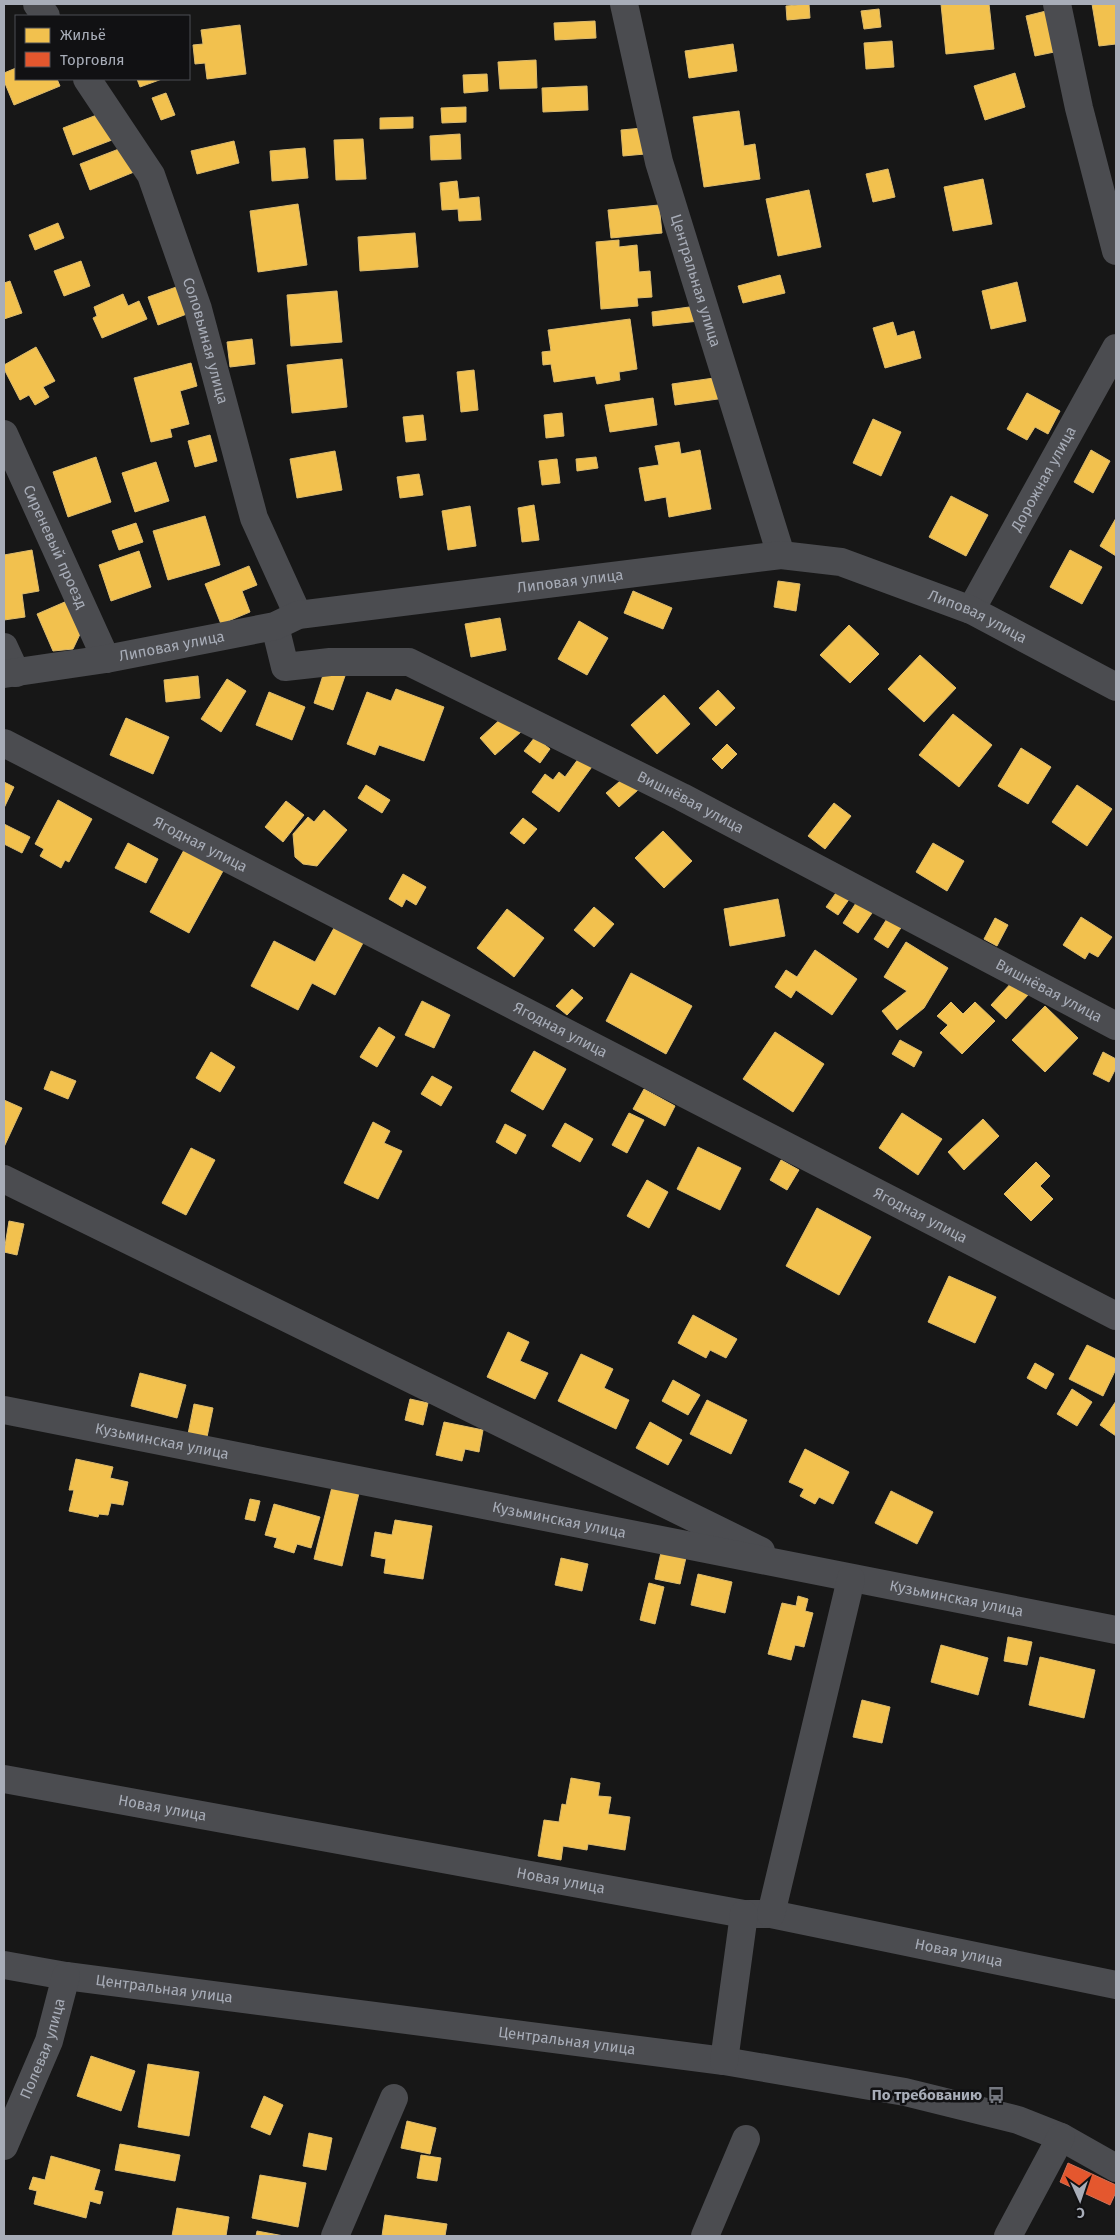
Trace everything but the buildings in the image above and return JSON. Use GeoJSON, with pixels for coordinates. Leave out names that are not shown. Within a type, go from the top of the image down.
{"type":"FeatureCollection","features":[{"type":"Feature","properties":{"kind":"street"},"geometry":{"type":"LineString","coordinates":[[37,4],[45,15]]}},
{"type":"Feature","properties":{"kind":"street","name":"Центральная улица"},"geometry":{"type":"LineString","coordinates":[[624,4],[659,162],[781,555]]}},
{"type":"Feature","properties":{"kind":"street"},"geometry":{"type":"LineString","coordinates":[[1057,4],[1079,108],[1116,251]]}},
{"type":"Feature","properties":{"kind":"street","name":"Соловьиная улица"},"geometry":{"type":"LineString","coordinates":[[88,80],[151,175],[198,309],[254,518],[287,620]]}},
{"type":"Feature","properties":{"kind":"street","name":"Дорожная улица"},"geometry":{"type":"LineString","coordinates":[[970,610],[1116,348]]}},
{"type":"Feature","properties":{"kind":"street","name":"Сиреневый проезд"},"geometry":{"type":"LineString","coordinates":[[4,434],[106,659]]}},
{"type":"Feature","properties":{"kind":"street","name":"Липовая улица"},"geometry":{"type":"LineString","coordinates":[[10,674],[106,659],[287,620],[781,555],[841,562],[970,610],[1116,687]]}},
{"type":"Feature","properties":{"kind":"street","name":"Вишнёвая улица"},"geometry":{"type":"LineString","coordinates":[[287,620],[285,667],[330,662],[409,662],[682,797],[1116,1026]]}},
{"type":"Feature","properties":{"kind":"street"},"geometry":{"type":"LineString","coordinates":[[4,647],[10,674]]}},
{"type":"Feature","properties":{"kind":"street","name":"Ягодная улица"},"geometry":{"type":"LineString","coordinates":[[4,744],[1116,1316]]}},
{"type":"Feature","properties":{"kind":"street"},"geometry":{"type":"LineString","coordinates":[[4,1179],[796,1568]]}},
{"type":"Feature","properties":{"kind":"street","name":"Кузьминская улица"},"geometry":{"type":"LineString","coordinates":[[4,1410],[1116,1630]]}},
{"type":"Feature","properties":{"kind":"street"},"geometry":{"type":"LineString","coordinates":[[771,1914],[851,1579]]}},
{"type":"Feature","properties":{"kind":"street","name":"Новая улица"},"geometry":{"type":"LineString","coordinates":[[4,1779],[744,1914],[771,1914],[1116,1985]]}},
{"type":"Feature","properties":{"kind":"street"},"geometry":{"type":"LineString","coordinates":[[724,2061],[744,1914]]}},
{"type":"Feature","properties":{"kind":"street","name":"Центральная улица"},"geometry":{"type":"LineString","coordinates":[[4,1965],[66,1976],[724,2061],[905,2092],[1018,2120],[1061,2137],[1116,2168]]}},
{"type":"Feature","properties":{"kind":"street","name":"Полевая улица"},"geometry":{"type":"LineString","coordinates":[[4,2146],[49,2042],[66,1976]]}},
{"type":"Feature","properties":{"kind":"street"},"geometry":{"type":"LineString","coordinates":[[335,2236],[394,2098]]}},
{"type":"Feature","properties":{"kind":"street"},"geometry":{"type":"LineString","coordinates":[[1008,2236],[1061,2137]]}},
{"type":"Feature","properties":{"kind":"street"},"geometry":{"type":"LineString","coordinates":[[705,2236],[746,2139]]}},
{"type":"Feature","properties":{"kind":"place","name":"По требованию"},"geometry":{"type":"Point","coordinates":[996,2095]}}]}
